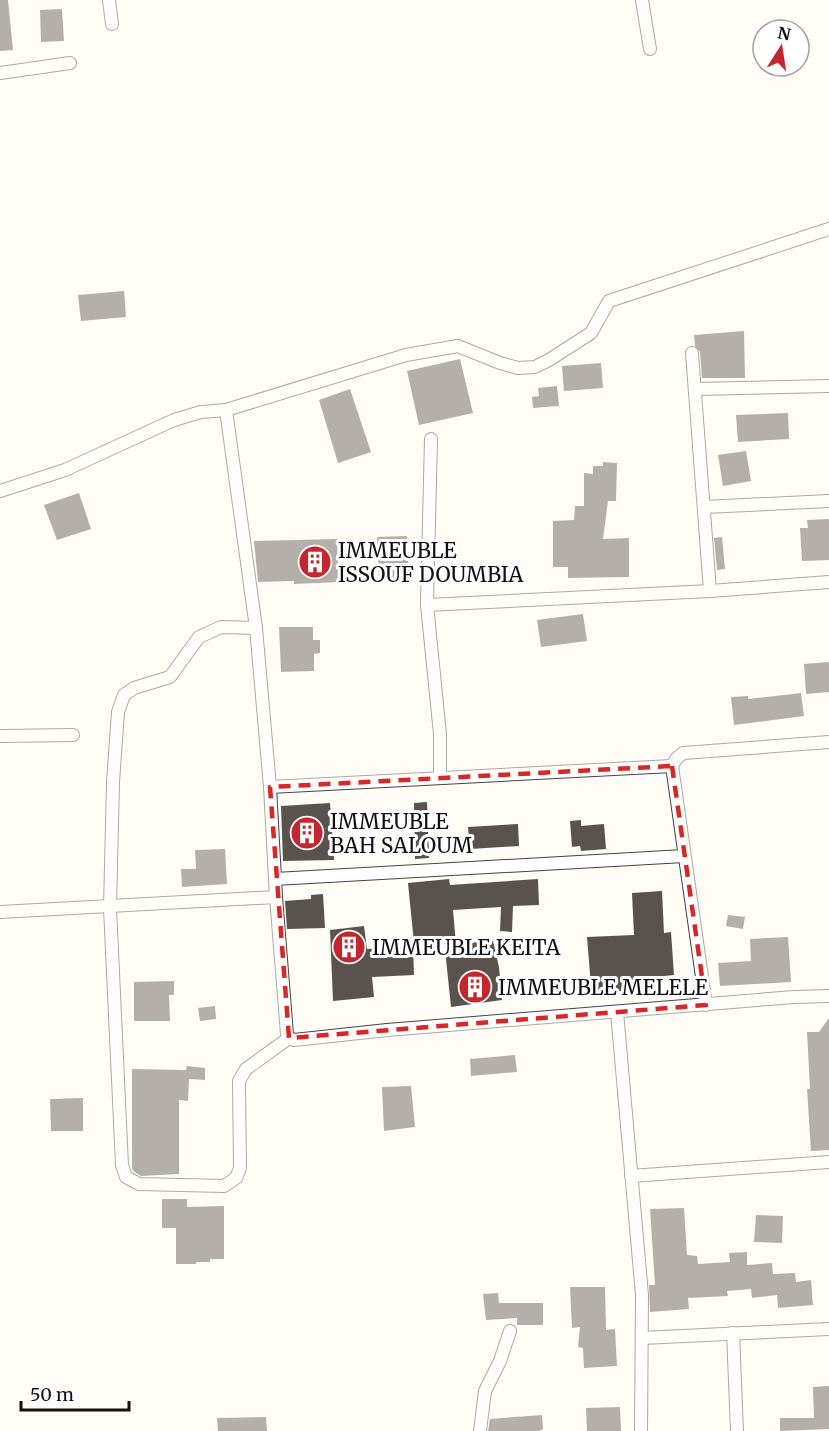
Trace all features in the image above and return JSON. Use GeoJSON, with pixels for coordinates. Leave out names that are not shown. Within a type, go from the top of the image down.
{"type":"FeatureCollection","features":[{"type":"Feature","properties":{"kind":"street"},"geometry":{"type":"LineString","coordinates":[[109,0],[112,24]]}},
{"type":"Feature","properties":{"kind":"street"},"geometry":{"type":"LineString","coordinates":[[642,0],[650,50]]}},
{"type":"Feature","properties":{"kind":"street"},"geometry":{"type":"LineString","coordinates":[[0,74],[70,63]]}},
{"type":"Feature","properties":{"kind":"street"},"geometry":{"type":"LineString","coordinates":[[0,491],[65,470],[174,420],[201,412],[226,410],[406,355],[458,346],[518,368],[535,367],[591,333],[609,301],[829,229]]}},
{"type":"Feature","properties":{"kind":"street"},"geometry":{"type":"LineString","coordinates":[[692,352],[710,591]]}},
{"type":"Feature","properties":{"kind":"street"},"geometry":{"type":"LineString","coordinates":[[695,389],[829,386]]}},
{"type":"Feature","properties":{"kind":"street"},"geometry":{"type":"LineString","coordinates":[[226,410],[256,628],[289,1038],[294,1040],[387,1030],[829,996]]}},
{"type":"Feature","properties":{"kind":"street"},"geometry":{"type":"LineString","coordinates":[[431,440],[427,605],[440,734],[440,776]]}},
{"type":"Feature","properties":{"kind":"street"},"geometry":{"type":"LineString","coordinates":[[704,507],[829,501]]}},
{"type":"Feature","properties":{"kind":"street"},"geometry":{"type":"LineString","coordinates":[[427,605],[710,591],[829,582]]}},
{"type":"Feature","properties":{"kind":"street"},"geometry":{"type":"LineString","coordinates":[[256,628],[221,627],[199,637],[170,677],[134,688],[124,695],[118,712],[113,782],[110,908],[122,1165],[126,1177],[140,1184],[224,1186],[236,1179],[240,1168],[240,1081],[246,1069],[289,1038]]}},
{"type":"Feature","properties":{"kind":"street"},"geometry":{"type":"LineString","coordinates":[[0,736],[73,735]]}},
{"type":"Feature","properties":{"kind":"street"},"geometry":{"type":"LineString","coordinates":[[706,1005],[672,766],[683,753],[829,742]]}},
{"type":"Feature","properties":{"kind":"street"},"geometry":{"type":"LineString","coordinates":[[270,787],[440,776],[672,766]]}},
{"type":"Feature","properties":{"kind":"street"},"geometry":{"type":"LineString","coordinates":[[275,879],[684,856]]}},
{"type":"Feature","properties":{"kind":"street"},"geometry":{"type":"LineString","coordinates":[[0,912],[110,908],[276,897]]}},
{"type":"Feature","properties":{"kind":"street"},"geometry":{"type":"LineString","coordinates":[[617,1012],[642,1295],[641,1431]]}},
{"type":"Feature","properties":{"kind":"street"},"geometry":{"type":"LineString","coordinates":[[632,1176],[829,1162]]}},
{"type":"Feature","properties":{"kind":"street"},"geometry":{"type":"LineString","coordinates":[[642,1338],[829,1329]]}},
{"type":"Feature","properties":{"kind":"street"},"geometry":{"type":"LineString","coordinates":[[480,1431],[485,1391],[500,1361],[510,1331]]}},
{"type":"Feature","properties":{"kind":"street"},"geometry":{"type":"LineString","coordinates":[[733,1334],[737,1431]]}},
{"type":"Feature","properties":{"kind":"highlighted area"},"geometry":{"type":"Polygon","coordinates":[[[672,766],[706,1005],[289,1038],[270,787],[672,766]]]}},
{"type":"Feature","properties":{"kind":"building"},"geometry":{"type":"Polygon","coordinates":[[[0,0],[8,0],[13,50],[0,51],[0,0]]]}},
{"type":"Feature","properties":{"kind":"building"},"geometry":{"type":"Polygon","coordinates":[[[62,9],[64,41],[41,42],[40,10],[62,9]]]}},
{"type":"Feature","properties":{"kind":"building"},"geometry":{"type":"Polygon","coordinates":[[[124,291],[126,317],[81,321],[78,295],[124,291]]]}},
{"type":"Feature","properties":{"kind":"building"},"geometry":{"type":"Polygon","coordinates":[[[744,331],[745,378],[702,378],[700,352],[695,346],[694,335],[744,331]]]}},
{"type":"Feature","properties":{"kind":"building"},"geometry":{"type":"Polygon","coordinates":[[[460,359],[473,413],[419,425],[407,371],[460,359]]]}},
{"type":"Feature","properties":{"kind":"building"},"geometry":{"type":"Polygon","coordinates":[[[601,363],[603,388],[564,391],[562,366],[601,363]]]}},
{"type":"Feature","properties":{"kind":"building"},"geometry":{"type":"Polygon","coordinates":[[[557,386],[559,406],[533,408],[532,397],[539,396],[538,388],[557,386]]]}},
{"type":"Feature","properties":{"kind":"building"},"geometry":{"type":"Polygon","coordinates":[[[350,389],[371,452],[338,463],[319,400],[350,389]]]}},
{"type":"Feature","properties":{"kind":"building"},"geometry":{"type":"Polygon","coordinates":[[[788,413],[789,439],[738,442],[736,415],[788,413]]]}},
{"type":"Feature","properties":{"kind":"building"},"geometry":{"type":"Polygon","coordinates":[[[746,451],[751,481],[723,486],[718,455],[746,451]]]}},
{"type":"Feature","properties":{"kind":"building"},"geometry":{"type":"Polygon","coordinates":[[[603,462],[617,463],[616,501],[608,501],[603,539],[629,538],[629,577],[568,578],[568,567],[553,567],[553,521],[574,520],[575,506],[584,506],[584,473],[593,474],[593,466],[603,466],[603,462]]]}},
{"type":"Feature","properties":{"kind":"building"},"geometry":{"type":"Polygon","coordinates":[[[79,493],[91,529],[57,540],[44,505],[79,493]]]}},
{"type":"Feature","properties":{"kind":"building"},"geometry":{"type":"Polygon","coordinates":[[[829,519],[829,560],[802,561],[800,528],[808,528],[807,520],[829,519]]]}},
{"type":"Feature","properties":{"kind":"building"},"geometry":{"type":"Polygon","coordinates":[[[407,536],[409,579],[379,580],[377,537],[407,536]]]}},
{"type":"Feature","properties":{"kind":"building"},"geometry":{"type":"Polygon","coordinates":[[[722,537],[725,569],[717,570],[714,538],[722,537]]]}},
{"type":"Feature","properties":{"kind":"building"},"geometry":{"type":"Polygon","coordinates":[[[337,539],[339,582],[294,584],[294,581],[258,582],[254,541],[337,539]]]}},
{"type":"Feature","properties":{"kind":"building"},"geometry":{"type":"Polygon","coordinates":[[[583,614],[587,641],[541,647],[537,620],[583,614]]]}},
{"type":"Feature","properties":{"kind":"building"},"geometry":{"type":"Polygon","coordinates":[[[279,627],[313,627],[313,640],[320,640],[320,653],[314,654],[314,671],[281,672],[279,627]]]}},
{"type":"Feature","properties":{"kind":"building"},"geometry":{"type":"Polygon","coordinates":[[[829,662],[829,692],[806,694],[804,664],[829,662]]]}},
{"type":"Feature","properties":{"kind":"building"},"geometry":{"type":"Polygon","coordinates":[[[801,693],[804,716],[734,725],[731,697],[748,696],[748,699],[801,693]]]}},
{"type":"Feature","properties":{"kind":"building"},"geometry":{"type":"Polygon","coordinates":[[[427,802],[429,858],[415,859],[414,803],[427,802]]]}},
{"type":"Feature","properties":{"kind":"building","name":"IMMEUBLE BAH SALOUM"},"geometry":{"type":"Polygon","coordinates":[[[330,803],[334,860],[283,861],[281,806],[330,803]]]}},
{"type":"Feature","properties":{"kind":"building"},"geometry":{"type":"Polygon","coordinates":[[[581,820],[581,826],[604,824],[606,849],[581,851],[580,846],[572,847],[570,821],[581,820]]]}},
{"type":"Feature","properties":{"kind":"building"},"geometry":{"type":"Polygon","coordinates":[[[518,824],[519,846],[470,849],[468,827],[518,824]]]}},
{"type":"Feature","properties":{"kind":"building"},"geometry":{"type":"Polygon","coordinates":[[[225,849],[227,884],[182,887],[181,869],[196,869],[195,850],[225,849]]]}},
{"type":"Feature","properties":{"kind":"building"},"geometry":{"type":"Polygon","coordinates":[[[449,879],[450,885],[538,879],[539,905],[513,906],[512,932],[500,931],[501,907],[453,910],[456,944],[493,941],[499,967],[502,1000],[451,1007],[444,940],[414,943],[408,883],[449,879]]]}},
{"type":"Feature","properties":{"kind":"building"},"geometry":{"type":"Polygon","coordinates":[[[662,891],[664,933],[671,932],[674,975],[654,977],[655,988],[609,992],[609,997],[592,998],[587,937],[634,935],[632,893],[662,891]]]}},
{"type":"Feature","properties":{"kind":"building"},"geometry":{"type":"Polygon","coordinates":[[[323,894],[325,928],[287,929],[285,901],[311,899],[311,895],[323,894]]]}},
{"type":"Feature","properties":{"kind":"building"},"geometry":{"type":"Polygon","coordinates":[[[728,915],[745,917],[743,929],[726,926],[728,915]]]}},
{"type":"Feature","properties":{"kind":"building"},"geometry":{"type":"Polygon","coordinates":[[[364,926],[367,949],[413,946],[414,975],[372,977],[374,997],[333,1001],[330,930],[364,926]]]}},
{"type":"Feature","properties":{"kind":"building"},"geometry":{"type":"Polygon","coordinates":[[[788,937],[791,982],[720,986],[718,963],[751,961],[750,939],[788,937]]]}},
{"type":"Feature","properties":{"kind":"building"},"geometry":{"type":"Polygon","coordinates":[[[174,981],[174,995],[169,995],[170,1021],[134,1021],[134,982],[174,981]]]}},
{"type":"Feature","properties":{"kind":"building"},"geometry":{"type":"Polygon","coordinates":[[[215,1006],[216,1019],[200,1021],[198,1008],[215,1006]]]}},
{"type":"Feature","properties":{"kind":"building"},"geometry":{"type":"Polygon","coordinates":[[[829,1018],[829,1150],[811,1151],[807,1089],[810,1089],[807,1032],[819,1032],[829,1018]]]}},
{"type":"Feature","properties":{"kind":"building"},"geometry":{"type":"Polygon","coordinates":[[[515,1055],[517,1072],[471,1076],[470,1059],[515,1055]]]}},
{"type":"Feature","properties":{"kind":"building"},"geometry":{"type":"Polygon","coordinates":[[[187,1066],[205,1068],[205,1080],[189,1079],[188,1101],[179,1100],[179,1174],[141,1176],[132,1168],[132,1069],[186,1070],[187,1066]]]}},
{"type":"Feature","properties":{"kind":"building"},"geometry":{"type":"Polygon","coordinates":[[[411,1086],[415,1127],[384,1131],[382,1087],[411,1086]]]}},
{"type":"Feature","properties":{"kind":"building"},"geometry":{"type":"Polygon","coordinates":[[[83,1098],[83,1131],[51,1131],[50,1099],[83,1098]]]}},
{"type":"Feature","properties":{"kind":"building"},"geometry":{"type":"Polygon","coordinates":[[[162,1199],[187,1199],[187,1207],[224,1206],[224,1259],[210,1259],[210,1262],[196,1262],[196,1264],[176,1264],[176,1228],[162,1228],[162,1199]]]}},
{"type":"Feature","properties":{"kind":"building"},"geometry":{"type":"Polygon","coordinates":[[[684,1208],[687,1255],[697,1256],[698,1264],[730,1262],[729,1253],[747,1252],[747,1265],[772,1263],[773,1274],[795,1273],[796,1282],[811,1280],[813,1305],[778,1308],[777,1295],[752,1298],[751,1289],[727,1291],[728,1296],[688,1298],[689,1309],[650,1312],[649,1285],[655,1285],[650,1209],[684,1208]]]}},
{"type":"Feature","properties":{"kind":"building"},"geometry":{"type":"Polygon","coordinates":[[[756,1215],[783,1216],[782,1243],[754,1242],[756,1215]]]}},
{"type":"Feature","properties":{"kind":"building"},"geometry":{"type":"Polygon","coordinates":[[[570,1287],[605,1287],[606,1330],[615,1329],[617,1366],[584,1368],[583,1348],[578,1347],[580,1327],[572,1328],[570,1287]]]}},
{"type":"Feature","properties":{"kind":"building"},"geometry":{"type":"Polygon","coordinates":[[[498,1293],[499,1303],[543,1303],[543,1325],[517,1325],[517,1318],[486,1320],[483,1294],[498,1293]]]}},
{"type":"Feature","properties":{"kind":"building"},"geometry":{"type":"Polygon","coordinates":[[[829,1386],[829,1429],[780,1431],[780,1418],[814,1418],[813,1387],[829,1386]]]}},
{"type":"Feature","properties":{"kind":"building"},"geometry":{"type":"Polygon","coordinates":[[[620,1407],[621,1431],[587,1431],[586,1408],[620,1407]]]}},
{"type":"Feature","properties":{"kind":"building"},"geometry":{"type":"Polygon","coordinates":[[[542,1415],[543,1429],[539,1431],[488,1431],[490,1419],[542,1415]]]}},
{"type":"Feature","properties":{"kind":"building"},"geometry":{"type":"Polygon","coordinates":[[[266,1417],[267,1431],[218,1431],[217,1418],[266,1417]]]}},
{"type":"Feature","properties":{"kind":"place","name":"IMMEUBLE ISSOUF DOUMBIA"},"geometry":{"type":"Point","coordinates":[315,562]}},
{"type":"Feature","properties":{"kind":"place","name":"IMMEUBLE BAH SALOUM"},"geometry":{"type":"Point","coordinates":[307,833]}},
{"type":"Feature","properties":{"kind":"place","name":"IMMEUBLE KEITA"},"geometry":{"type":"Point","coordinates":[349,947]}},
{"type":"Feature","properties":{"kind":"place","name":"IMMEUBLE MELELE"},"geometry":{"type":"Point","coordinates":[475,987]}}]}
